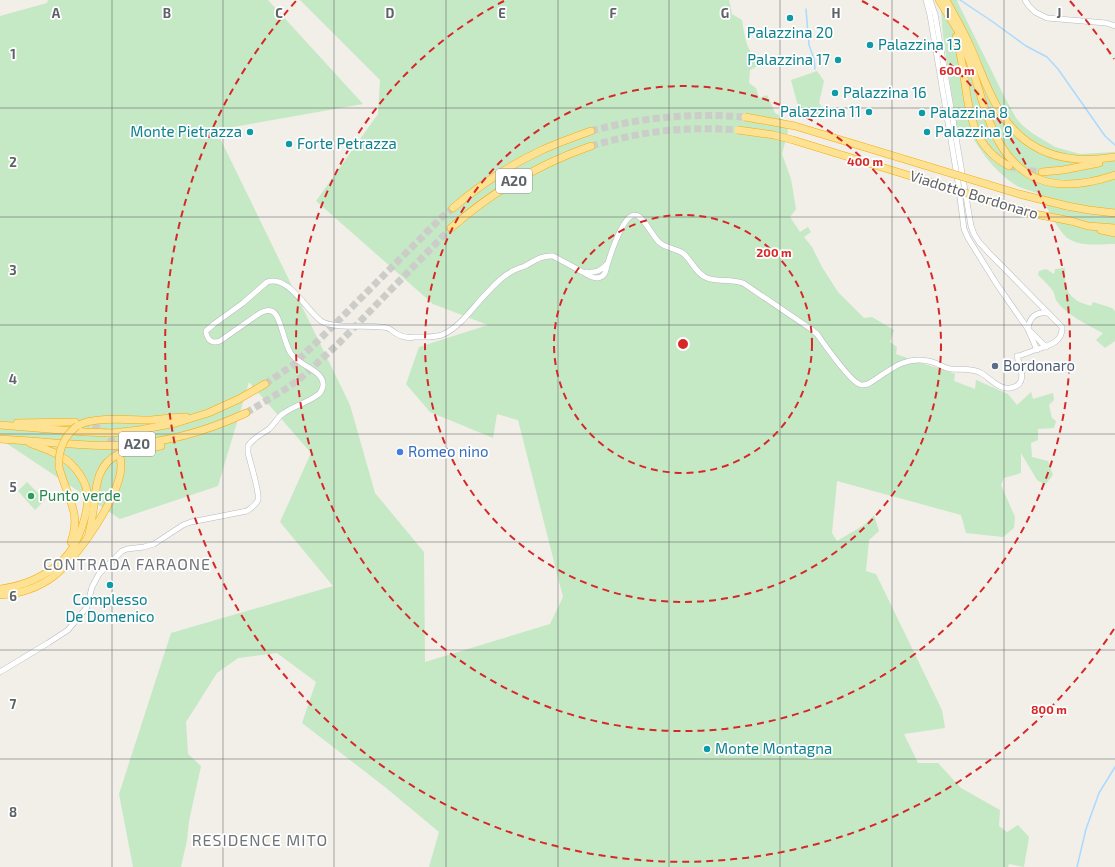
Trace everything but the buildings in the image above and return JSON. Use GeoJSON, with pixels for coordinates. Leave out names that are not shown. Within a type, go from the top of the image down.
{"type":"FeatureCollection","features":[{"type":"Feature","properties":{"kind":"highway"},"geometry":{"type":"LineString","coordinates":[[939,0],[958,32],[965,48],[993,131],[1002,148],[1016,165],[1024,172],[1040,180],[1060,184],[1087,182],[1115,175]]}},
{"type":"Feature","properties":{"kind":"highway"},"geometry":{"type":"LineString","coordinates":[[946,0],[970,45],[986,85],[996,104],[1010,126],[1022,138],[1037,148],[1059,157],[1086,160],[1115,157]]}},
{"type":"Feature","properties":{"kind":"highway"},"geometry":{"type":"LineString","coordinates":[[946,12],[957,39],[969,108],[975,128],[983,144],[990,153],[1009,166]]}},
{"type":"Feature","properties":{"kind":"highway"},"geometry":{"type":"LineString","coordinates":[[961,28],[973,60],[990,116],[1005,146],[1018,163],[1030,172],[1041,177],[1060,181],[1087,180],[1115,171]]}},
{"type":"Feature","properties":{"kind":"highway","name":"Viadotto Bordonaro"},"geometry":{"type":"LineString","coordinates":[[744,117],[795,126],[1019,194],[1067,206]]}},
{"type":"Feature","properties":{"kind":"highway","name":"Viadotto Bordonaro"},"geometry":{"type":"LineString","coordinates":[[738,130],[768,134],[793,140],[1040,215],[1088,226]]}},
{"type":"Feature","properties":{"kind":"highway","name":"A20"},"geometry":{"type":"LineString","coordinates":[[453,208],[488,180],[514,164],[541,150],[591,131]]}},
{"type":"Feature","properties":{"kind":"highway","name":"A20"},"geometry":{"type":"LineString","coordinates":[[452,228],[488,198],[514,181],[549,163],[588,147]]}},
{"type":"Feature","properties":{"kind":"highway"},"geometry":{"type":"LineString","coordinates":[[1042,172],[1063,170],[1115,160]]}},
{"type":"Feature","properties":{"kind":"highway"},"geometry":{"type":"LineString","coordinates":[[1067,206],[1115,208]]}},
{"type":"Feature","properties":{"kind":"highway"},"geometry":{"type":"LineString","coordinates":[[1067,206],[1115,213]]}},
{"type":"Feature","properties":{"kind":"highway"},"geometry":{"type":"LineString","coordinates":[[1088,226],[1115,228]]}},
{"type":"Feature","properties":{"kind":"highway"},"geometry":{"type":"LineString","coordinates":[[1088,226],[1115,234]]}},
{"type":"Feature","properties":{"kind":"highway","name":"A20"},"geometry":{"type":"LineString","coordinates":[[0,425],[23,426],[72,432],[112,433],[159,427],[215,410],[239,399],[265,384]]}},
{"type":"Feature","properties":{"kind":"highway","name":"A20"},"geometry":{"type":"LineString","coordinates":[[0,439],[92,446],[121,446],[151,443],[200,432],[246,413],[222,428],[208,433],[175,443],[123,453],[108,461],[98,476],[92,522],[88,537]]}},
{"type":"Feature","properties":{"kind":"highway"},"geometry":{"type":"LineString","coordinates":[[0,422],[23,426],[76,424],[99,420],[153,420],[194,417]]}},
{"type":"Feature","properties":{"kind":"highway"},"geometry":{"type":"LineString","coordinates":[[48,572],[68,549],[74,531],[74,514],[59,467],[59,456],[62,446],[76,424]]}},
{"type":"Feature","properties":{"kind":"highway"},"geometry":{"type":"LineString","coordinates":[[0,595],[24,591],[64,560],[75,544],[82,526],[87,504],[86,486],[82,478],[70,463],[55,453],[22,441]]}},
{"type":"Feature","properties":{"kind":"highway"},"geometry":{"type":"LineString","coordinates":[[0,589],[36,583],[53,577],[73,558],[88,537],[118,484],[122,467],[120,457]]}},
{"type":"Feature","properties":{"kind":"street"},"geometry":{"type":"LineString","coordinates":[[926,0],[930,15],[958,182],[963,224],[968,238],[990,275],[1028,329],[1046,347]]}},
{"type":"Feature","properties":{"kind":"street"},"geometry":{"type":"LineString","coordinates":[[2,671],[54,640],[70,627],[88,605],[92,587],[102,569],[122,551],[154,544],[183,525],[191,522],[247,511],[257,502],[259,495],[248,453],[248,446],[254,439],[272,426],[275,420],[284,413],[319,394],[322,389],[322,380],[319,375],[292,356],[277,316],[272,311],[268,310],[260,313],[224,339],[217,342],[210,341],[207,338],[206,332],[210,327],[270,281],[280,283],[290,288],[318,319],[326,324],[338,326],[388,327],[400,336],[409,337],[437,336],[451,330],[464,319],[486,293],[511,271],[543,257],[553,256],[582,271],[594,272],[604,268],[608,264],[625,222],[631,216],[635,215],[644,222],[658,242],[666,247],[683,253],[694,268],[703,276],[710,279],[733,280],[743,283],[811,329],[817,334],[854,381],[862,385],[870,382],[894,366],[918,360],[933,362],[948,368],[978,371],[998,386],[1005,388],[1011,388],[1018,385],[1022,378],[1022,372],[1017,356],[1054,343],[1059,339],[1062,327],[990,254],[979,242],[972,229],[963,184],[935,14],[930,0]]}},
{"type":"Feature","properties":{"kind":"street"},"geometry":{"type":"LineString","coordinates":[[1025,0],[1035,12],[1048,18],[1115,26]]}},
{"type":"Feature","properties":{"kind":"street"},"geometry":{"type":"LineString","coordinates":[[1037,350],[1028,329],[1029,323],[1033,316],[1040,313],[1048,313]]}},
{"type":"Feature","properties":{"kind":"green space"},"geometry":{"type":"Polygon","coordinates":[[[48,0],[268,0],[363,104],[216,130],[350,405],[375,493],[424,552],[425,662],[550,624],[563,597],[518,420],[497,414],[493,438],[430,412],[406,384],[419,347],[488,325],[433,304],[316,201],[378,114],[380,80],[300,0],[729,0],[732,14],[742,20],[748,46],[753,56],[757,60],[756,67],[750,70],[749,83],[756,88],[759,98],[767,95],[775,113],[782,117],[788,131],[782,154],[791,179],[796,209],[790,217],[800,232],[808,227],[811,232],[804,237],[812,247],[822,267],[838,292],[864,318],[872,317],[894,330],[890,342],[897,347],[896,354],[955,374],[954,381],[975,389],[976,380],[1008,394],[1017,405],[1031,392],[1033,399],[1053,393],[1054,400],[1049,405],[1052,418],[1056,421],[1054,428],[1038,429],[1038,440],[1031,443],[1032,457],[1048,461],[1053,475],[1045,485],[1037,480],[1021,453],[1021,473],[1004,478],[1001,485],[1015,517],[1014,528],[1003,537],[966,533],[961,515],[837,481],[832,533],[837,541],[864,525],[874,515],[879,531],[869,540],[866,571],[876,574],[942,710],[945,728],[904,734],[918,763],[938,763],[961,788],[1000,810],[999,826],[1007,832],[1018,825],[1029,837],[1024,867],[1009,864],[1008,867],[429,867],[439,832],[385,787],[302,723],[316,682],[277,653],[238,658],[217,673],[186,722],[188,754],[201,766],[181,867],[133,867],[119,794],[171,633],[333,586],[280,522],[311,453],[249,382],[218,486],[120,519],[0,439],[0,16],[47,3],[48,0]]]}},
{"type":"Feature","properties":{"kind":"green space"},"geometry":{"type":"Polygon","coordinates":[[[949,0],[958,0],[957,1],[1004,96],[1016,118],[1022,125],[1055,147],[1080,154],[1115,152],[1115,244],[1085,244],[1074,242],[1069,239],[1057,225],[1040,194],[1020,187],[1006,178],[987,159],[967,128],[957,130],[943,35],[941,10],[949,0]]]}},
{"type":"Feature","properties":{"kind":"green space"},"geometry":{"type":"Polygon","coordinates":[[[817,71],[824,81],[819,103],[822,107],[820,115],[796,107],[798,106],[791,80],[817,71]]]}},
{"type":"Feature","properties":{"kind":"green space"},"geometry":{"type":"Polygon","coordinates":[[[1065,268],[1066,286],[1072,297],[1079,302],[1091,306],[1093,302],[1112,308],[1115,311],[1115,341],[1105,348],[1096,340],[1103,333],[1065,310],[1056,300],[1054,293],[1048,285],[1038,275],[1039,271],[1046,269],[1054,274],[1055,269],[1065,268]]]}},
{"type":"Feature","properties":{"kind":"green space","name":"Punto verde"},"geometry":{"type":"Polygon","coordinates":[[[27,482],[45,500],[35,510],[18,491],[27,482]]]}},
{"type":"Feature","properties":{"kind":"waterway"},"geometry":{"type":"LineString","coordinates":[[960,0],[1026,46],[1047,57],[1058,69],[1105,136],[1115,145]]}},
{"type":"Feature","properties":{"kind":"waterway"},"geometry":{"type":"LineString","coordinates":[[806,9],[809,45],[814,59],[815,69]]}},
{"type":"Feature","properties":{"kind":"waterway"},"geometry":{"type":"LineString","coordinates":[[1077,867],[1086,829],[1099,793],[1115,767]]}},
{"type":"Feature","properties":{"kind":"tunnel"},"geometry":{"type":"LineString","coordinates":[[591,131],[629,122],[667,117],[745,117]]}},
{"type":"Feature","properties":{"kind":"tunnel"},"geometry":{"type":"LineString","coordinates":[[591,146],[646,133],[682,129],[738,130]]}},
{"type":"Feature","properties":{"kind":"tunnel"},"geometry":{"type":"LineString","coordinates":[[1009,166],[1022,170],[1042,172]]}},
{"type":"Feature","properties":{"kind":"tunnel"},"geometry":{"type":"LineString","coordinates":[[265,384],[293,365],[441,218],[453,208]]}},
{"type":"Feature","properties":{"kind":"tunnel"},"geometry":{"type":"LineString","coordinates":[[246,413],[302,377],[338,344],[451,228]]}},
{"type":"Feature","properties":{"kind":"tunnel"},"geometry":{"type":"LineString","coordinates":[[83,422],[102,430],[114,444],[120,457]]}},
{"type":"Feature","properties":{"kind":"place","name":"Palazzina 20"},"geometry":{"type":"Point","coordinates":[790,18]}},
{"type":"Feature","properties":{"kind":"place","name":"Palazzina 13"},"geometry":{"type":"Point","coordinates":[870,45]}},
{"type":"Feature","properties":{"kind":"place","name":"Palazzina 17"},"geometry":{"type":"Point","coordinates":[838,60]}},
{"type":"Feature","properties":{"kind":"place","name":"Palazzina 16"},"geometry":{"type":"Point","coordinates":[835,93]}},
{"type":"Feature","properties":{"kind":"place","name":"Palazzina 11"},"geometry":{"type":"Point","coordinates":[869,112]}},
{"type":"Feature","properties":{"kind":"place","name":"Palazzina 8"},"geometry":{"type":"Point","coordinates":[922,113]}},
{"type":"Feature","properties":{"kind":"place","name":"Monte Pietrazza"},"geometry":{"type":"Point","coordinates":[250,132]}},
{"type":"Feature","properties":{"kind":"place","name":"Palazzina 9"},"geometry":{"type":"Point","coordinates":[927,132]}},
{"type":"Feature","properties":{"kind":"place","name":"Forte Petrazza"},"geometry":{"type":"Point","coordinates":[289,144]}},
{"type":"Feature","properties":{"kind":"place","name":"Bordonaro"},"geometry":{"type":"Point","coordinates":[995,366]}},
{"type":"Feature","properties":{"kind":"place","name":"Romeo nino"},"geometry":{"type":"Point","coordinates":[400,452]}},
{"type":"Feature","properties":{"kind":"place","name":"Punto verde"},"geometry":{"type":"Point","coordinates":[31,496]}},
{"type":"Feature","properties":{"kind":"place","name":"Complesso De Domenico"},"geometry":{"type":"Point","coordinates":[110,585]}},
{"type":"Feature","properties":{"kind":"place","name":"Monte Montagna"},"geometry":{"type":"Point","coordinates":[707,749]}},
{"type":"Feature","properties":{"kind":"district","name":"CONTRADA FARAONE"},"geometry":{"type":"Point","coordinates":[127,564]}},
{"type":"Feature","properties":{"kind":"district","name":"RESIDENCE MITO"},"geometry":{"type":"Point","coordinates":[260,840]}}]}
